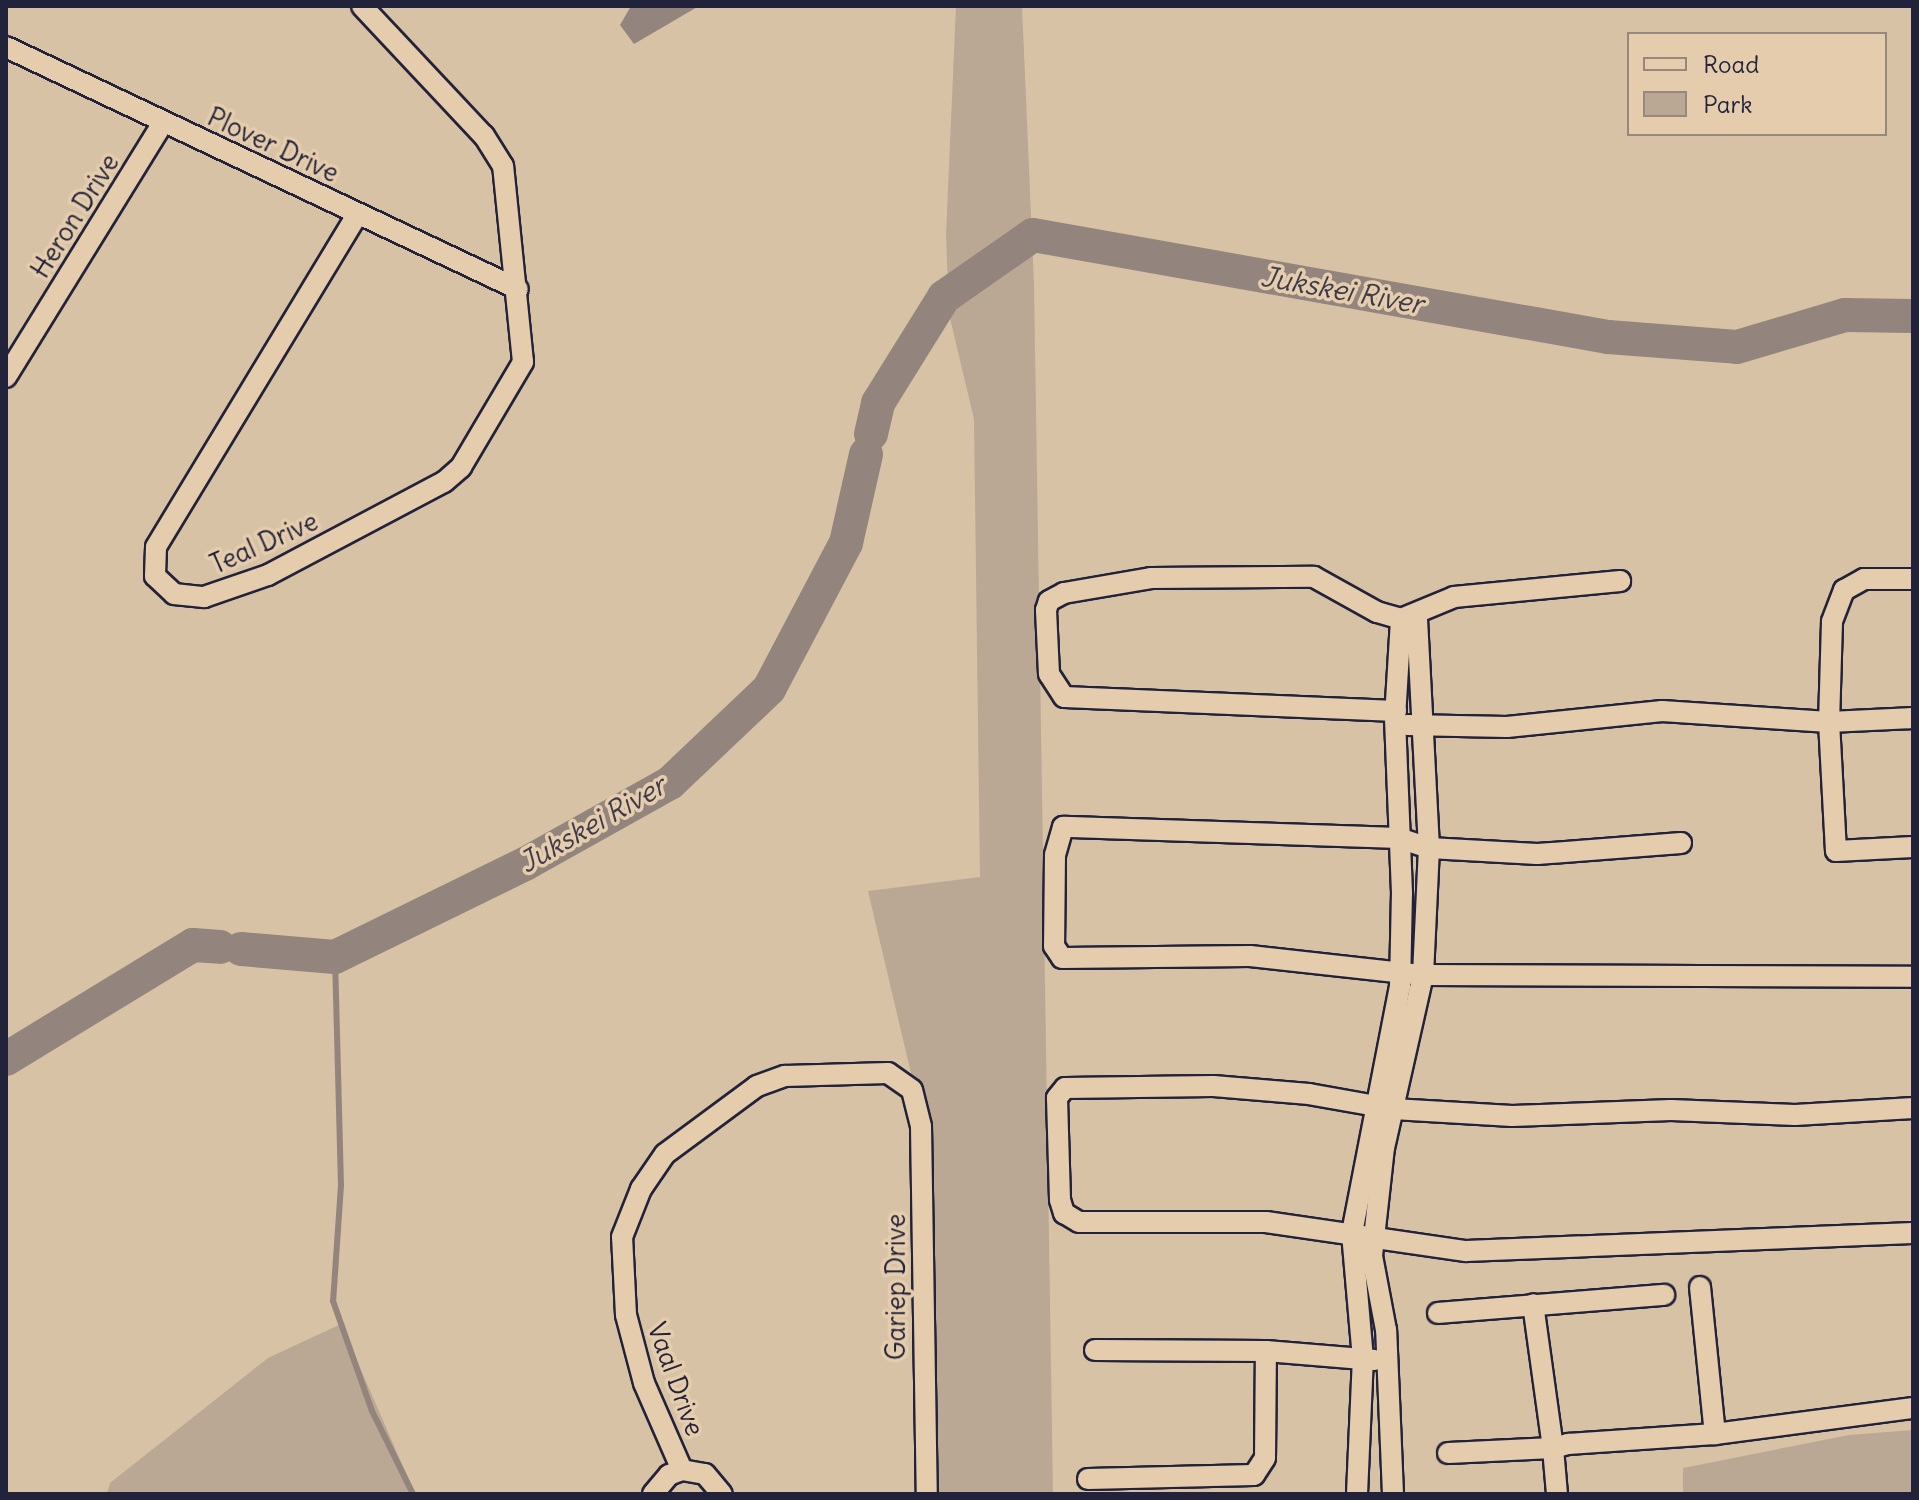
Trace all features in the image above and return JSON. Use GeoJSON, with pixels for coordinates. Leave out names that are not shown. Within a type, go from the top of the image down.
{"type":"FeatureCollection","features":[{"type":"Feature","properties":{"kind":"street","name":"Teal Drive"},"geometry":{"type":"LineString","coordinates":[[357,215],[156,547],[155,576],[174,594],[204,597],[268,575],[453,475],[523,362],[507,177],[498,155],[362,6]]}},
{"type":"Feature","properties":{"kind":"street","name":"Plover Drive"},"geometry":{"type":"LineString","coordinates":[[6,47],[518,289]]}},
{"type":"Feature","properties":{"kind":"street","name":"Heron Drive"},"geometry":{"type":"LineString","coordinates":[[6,377],[163,123]]}},
{"type":"Feature","properties":{"kind":"street"},"geometry":{"type":"LineString","coordinates":[[1620,581],[1454,597],[1409,617],[1377,612],[1314,577],[1266,574],[1151,578],[1064,593],[1049,601],[1046,610],[1049,674],[1064,697],[1395,718],[1420,726],[1507,727],[1662,711],[1829,722],[1913,718]]}},
{"type":"Feature","properties":{"kind":"street"},"geometry":{"type":"LineString","coordinates":[[1913,579],[1864,579],[1844,590],[1832,622],[1829,722],[1836,851],[1913,847]]}},
{"type":"Feature","properties":{"kind":"street"},"geometry":{"type":"LineString","coordinates":[[1393,1494],[1387,1360],[1374,1237],[1384,1107],[1401,971],[1395,718],[1409,617]]}},
{"type":"Feature","properties":{"kind":"street"},"geometry":{"type":"LineString","coordinates":[[1357,1494],[1363,1359],[1352,1233],[1384,1107],[1423,975],[1429,848],[1409,617]]}},
{"type":"Feature","properties":{"kind":"street"},"geometry":{"type":"LineString","coordinates":[[1681,843],[1537,854],[1429,848],[1399,838],[1063,827],[1055,855],[1053,936],[1062,958],[1250,956],[1423,975],[1913,977]]}},
{"type":"Feature","properties":{"kind":"street","name":"Vaal Drive"},"geometry":{"type":"LineString","coordinates":[[682,1470],[644,1383],[626,1315],[622,1237],[641,1189],[681,1141],[741,1097],[776,1079],[882,1073],[907,1083]]}},
{"type":"Feature","properties":{"kind":"street","name":"Gariep Drive"},"geometry":{"type":"LineString","coordinates":[[907,1083],[918,1103],[921,1127],[927,1494]]}},
{"type":"Feature","properties":{"kind":"street"},"geometry":{"type":"LineString","coordinates":[[1913,1108],[1795,1115],[1671,1110],[1512,1116],[1384,1107],[1213,1086],[1065,1088],[1057,1098],[1060,1200],[1064,1213],[1079,1222],[1266,1222],[1466,1251],[1913,1233]]}},
{"type":"Feature","properties":{"kind":"street"},"geometry":{"type":"LineString","coordinates":[[1700,1287],[1715,1434]]}},
{"type":"Feature","properties":{"kind":"street"},"geometry":{"type":"LineString","coordinates":[[1438,1313],[1664,1295]]}},
{"type":"Feature","properties":{"kind":"street"},"geometry":{"type":"LineString","coordinates":[[1533,1304],[1557,1494]]}},
{"type":"Feature","properties":{"kind":"street"},"geometry":{"type":"LineString","coordinates":[[1095,1350],[1266,1351],[1387,1360]]}},
{"type":"Feature","properties":{"kind":"street"},"geometry":{"type":"LineString","coordinates":[[1088,1479],[1254,1475],[1265,1458],[1266,1351]]}},
{"type":"Feature","properties":{"kind":"street"},"geometry":{"type":"LineString","coordinates":[[1448,1453],[1553,1448],[1715,1434],[1913,1408]]}},
{"type":"Feature","properties":{"kind":"street"},"geometry":{"type":"LineString","coordinates":[[653,1494],[669,1475],[682,1470],[705,1474],[722,1494]]}},
{"type":"Feature","properties":{"kind":"green space"},"geometry":{"type":"Polygon","coordinates":[[[956,6],[1022,6],[1034,284],[1053,1494],[923,1494],[918,1103],[868,891],[980,877],[974,419],[949,314],[946,235],[956,6]]]}},
{"type":"Feature","properties":{"kind":"green space"},"geometry":{"type":"Polygon","coordinates":[[[341,1324],[415,1494],[107,1494],[110,1483],[268,1358],[341,1324]]]}},
{"type":"Feature","properties":{"kind":"green space"},"geometry":{"type":"Polygon","coordinates":[[[1913,1430],[1913,1494],[1683,1494],[1683,1468],[1849,1435],[1913,1430]]]}},
{"type":"Feature","properties":{"kind":"shaded area"},"geometry":{"type":"Polygon","coordinates":[[[631,6],[699,6],[634,44],[620,25],[631,6]]]}},
{"type":"Feature","properties":{"kind":"waterway","name":"Jukskei River"},"geometry":{"type":"LineString","coordinates":[[871,434],[878,403],[944,297],[1033,235],[1608,337],[1737,347],[1845,315],[1913,316]]}},
{"type":"Feature","properties":{"kind":"waterway","name":"Jukskei River"},"geometry":{"type":"LineString","coordinates":[[241,949],[335,957],[525,864],[670,783],[769,689],[846,543],[866,454]]}},
{"type":"Feature","properties":{"kind":"waterway","name":"Jukskei River"},"geometry":{"type":"LineString","coordinates":[[6,1059],[193,945],[220,947]]}},
{"type":"Feature","properties":{"kind":"waterway"},"geometry":{"type":"LineString","coordinates":[[335,957],[341,1185],[333,1301],[372,1411],[413,1494]]}}]}
